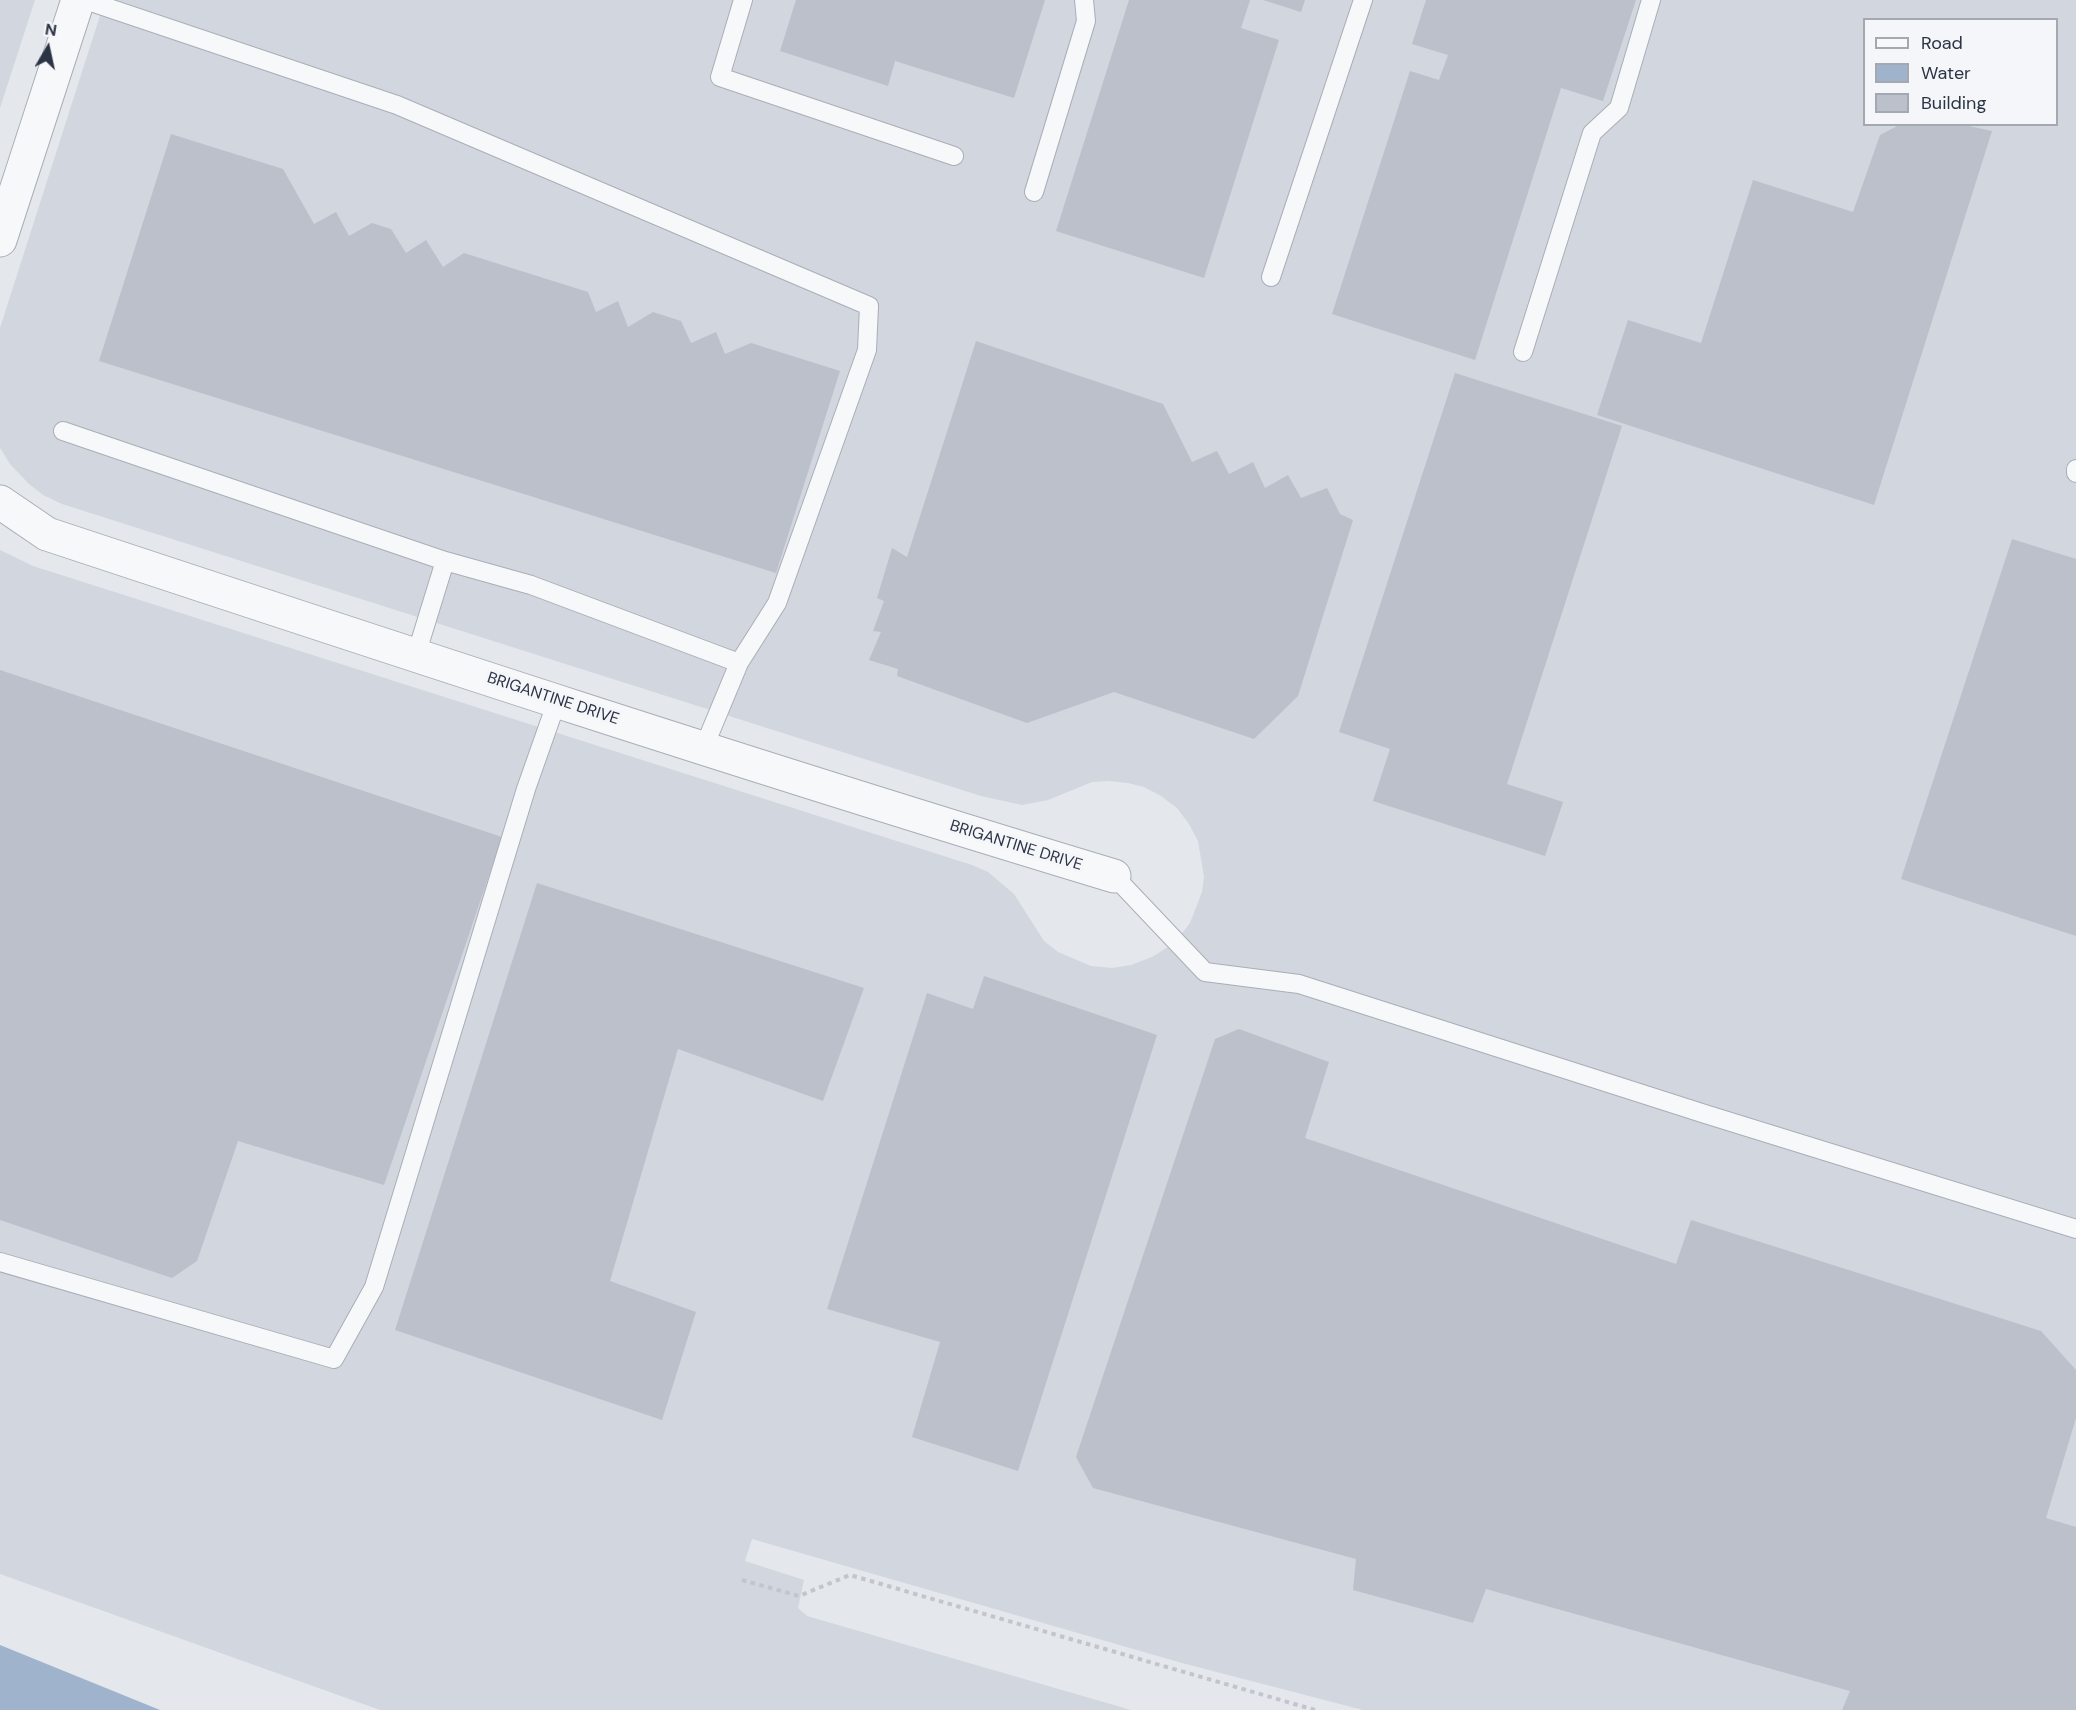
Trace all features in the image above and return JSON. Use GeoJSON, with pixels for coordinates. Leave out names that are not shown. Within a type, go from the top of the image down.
{"type":"FeatureCollection","features":[{"type":"Feature","properties":{"kind":"street"},"geometry":{"type":"LineString","coordinates":[[0,240],[78,0]]}},
{"type":"Feature","properties":{"kind":"street","name":"BRIGANTINE DRIVE"},"geometry":{"type":"LineString","coordinates":[[0,502],[46,534],[557,701],[948,826],[1114,876]]}},
{"type":"Feature","properties":{"kind":"lane"},"geometry":{"type":"LineString","coordinates":[[85,0],[397,105],[869,306],[867,350],[777,603],[739,663],[704,747]]}},
{"type":"Feature","properties":{"kind":"lane"},"geometry":{"type":"LineString","coordinates":[[743,0],[720,76],[954,156]]}},
{"type":"Feature","properties":{"kind":"lane"},"geometry":{"type":"LineString","coordinates":[[1034,192],[1086,21],[1084,0]]}},
{"type":"Feature","properties":{"kind":"lane"},"geometry":{"type":"LineString","coordinates":[[1270,277],[1363,0]]}},
{"type":"Feature","properties":{"kind":"lane"},"geometry":{"type":"LineString","coordinates":[[1523,352],[1592,134],[1619,108],[1651,0]]}},
{"type":"Feature","properties":{"kind":"lane"},"geometry":{"type":"LineString","coordinates":[[63,431],[445,561],[531,585],[739,663]]}},
{"type":"Feature","properties":{"kind":"lane"},"geometry":{"type":"LineString","coordinates":[[416,655],[445,561]]}},
{"type":"Feature","properties":{"kind":"lane"},"geometry":{"type":"LineString","coordinates":[[0,1262],[334,1359],[374,1287],[526,789],[557,701]]}},
{"type":"Feature","properties":{"kind":"lane"},"geometry":{"type":"LineString","coordinates":[[1114,876],[1205,972],[1299,984],[1705,1114],[2076,1229]]}},
{"type":"Feature","properties":{"kind":"path"},"geometry":{"type":"LineString","coordinates":[[742,1580],[799,1596],[850,1575],[1314,1710]]}},
{"type":"Feature","properties":{"kind":"shaded area"},"geometry":{"type":"Polygon","coordinates":[[[0,0],[35,0],[0,108],[0,0]]]}},
{"type":"Feature","properties":{"kind":"shaded area"},"geometry":{"type":"Polygon","coordinates":[[[105,0],[2076,0],[2076,1710],[1363,1710],[1182,1663],[752,1539],[745,1561],[804,1580],[798,1608],[807,1616],[1131,1710],[380,1710],[0,1574],[0,550],[33,566],[972,865],[988,872],[1014,894],[1044,941],[1058,952],[1091,966],[1112,968],[1131,965],[1152,957],[1168,947],[1190,923],[1202,892],[1204,877],[1198,841],[1189,824],[1177,808],[1144,787],[1109,781],[1092,782],[1048,800],[1022,805],[981,796],[62,504],[43,495],[28,483],[10,464],[0,448],[0,328],[105,0]]]}},
{"type":"Feature","properties":{"kind":"water"},"geometry":{"type":"Polygon","coordinates":[[[0,1645],[160,1710],[0,1710],[0,1645]]]}},
{"type":"Feature","properties":{"kind":"building"},"geometry":{"type":"Polygon","coordinates":[[[796,0],[1045,0],[1014,98],[895,61],[888,86],[780,51],[796,0]]]}},
{"type":"Feature","properties":{"kind":"building"},"geometry":{"type":"Polygon","coordinates":[[[1129,0],[1250,0],[1241,28],[1279,40],[1204,278],[1056,231],[1129,0]]]}},
{"type":"Feature","properties":{"kind":"building"},"geometry":{"type":"Polygon","coordinates":[[[1263,0],[1305,0],[1301,12],[1263,0]]]}},
{"type":"Feature","properties":{"kind":"building"},"geometry":{"type":"Polygon","coordinates":[[[1426,0],[1636,0],[1603,101],[1561,88],[1475,360],[1332,314],[1410,71],[1439,80],[1448,55],[1412,44],[1426,0]]]}},
{"type":"Feature","properties":{"kind":"building"},"geometry":{"type":"Polygon","coordinates":[[[1897,126],[1969,126],[1992,131],[1874,505],[1597,415],[1628,320],[1701,343],[1753,180],[1853,212],[1880,135],[1897,126]]]}},
{"type":"Feature","properties":{"kind":"building"},"geometry":{"type":"Polygon","coordinates":[[[171,134],[283,169],[314,224],[336,212],[349,236],[372,223],[391,229],[406,253],[426,240],[443,267],[464,253],[588,292],[596,312],[618,301],[628,327],[653,312],[681,321],[691,343],[716,332],[725,354],[751,343],[840,371],[776,573],[99,361],[171,134]]]}},
{"type":"Feature","properties":{"kind":"building"},"geometry":{"type":"Polygon","coordinates":[[[976,341],[1163,404],[1192,462],[1217,451],[1229,474],[1253,462],[1265,488],[1288,475],[1301,498],[1327,488],[1340,514],[1353,520],[1298,696],[1254,739],[1114,692],[1027,723],[897,676],[898,669],[869,660],[881,632],[873,631],[884,601],[877,598],[892,548],[907,557],[976,341]]]}},
{"type":"Feature","properties":{"kind":"building"},"geometry":{"type":"Polygon","coordinates":[[[1455,373],[1622,426],[1507,784],[1563,802],[1545,856],[1373,801],[1390,749],[1339,732],[1455,373]]]}},
{"type":"Feature","properties":{"kind":"building"},"geometry":{"type":"Polygon","coordinates":[[[2012,539],[2076,559],[2076,936],[1901,879],[2012,539]]]}},
{"type":"Feature","properties":{"kind":"building"},"geometry":{"type":"Polygon","coordinates":[[[0,670],[502,837],[384,1185],[238,1141],[197,1261],[172,1278],[0,1220],[0,670]]]}},
{"type":"Feature","properties":{"kind":"building"},"geometry":{"type":"Polygon","coordinates":[[[537,883],[864,988],[823,1101],[678,1049],[610,1281],[696,1312],[662,1420],[395,1330],[537,883]]]}},
{"type":"Feature","properties":{"kind":"building"},"geometry":{"type":"Polygon","coordinates":[[[984,976],[1157,1035],[1018,1471],[912,1437],[940,1342],[827,1309],[927,993],[973,1009],[984,976]]]}},
{"type":"Feature","properties":{"kind":"building"},"geometry":{"type":"Polygon","coordinates":[[[1239,1029],[1329,1062],[1305,1138],[1676,1264],[1691,1220],[2041,1331],[2076,1370],[2076,1418],[2046,1518],[2076,1527],[2076,1710],[1842,1710],[1850,1691],[1486,1589],[1473,1623],[1353,1590],[1356,1559],[1093,1488],[1076,1457],[1215,1039],[1239,1029]]]}}]}
